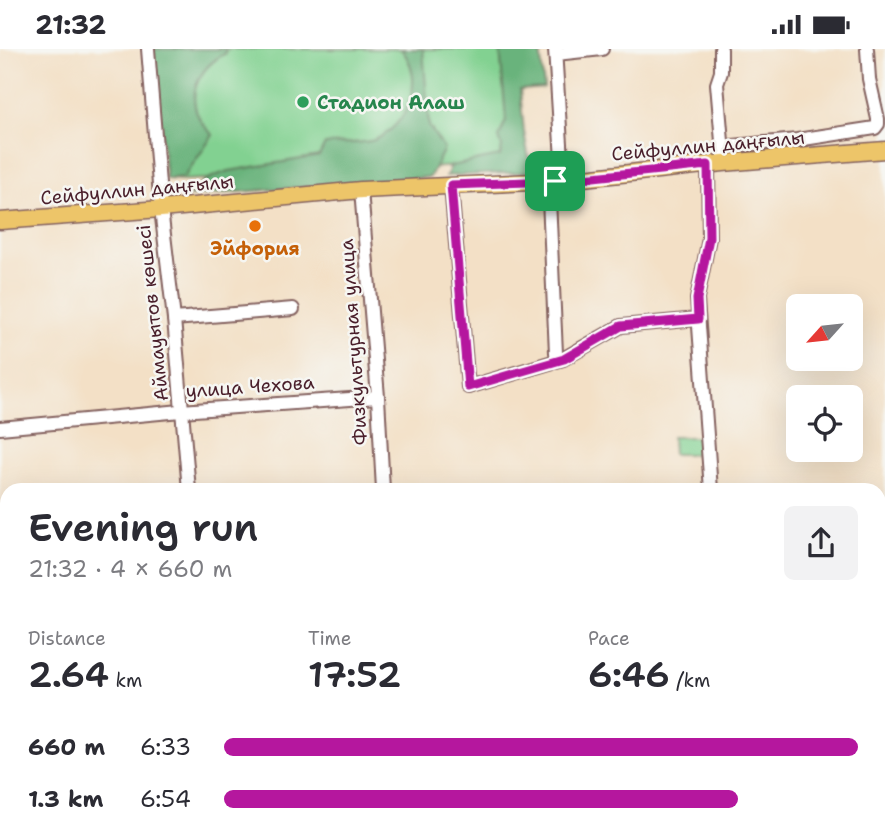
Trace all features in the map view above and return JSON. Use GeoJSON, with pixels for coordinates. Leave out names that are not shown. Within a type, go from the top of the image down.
{"type":"FeatureCollection","features":[{"type":"Feature","properties":{"kind":"main road","name":"Сейфуллин даңғылы"},"geometry":{"type":"LineString","coordinates":[[0,221],[361,190],[555,181],[718,158],[885,150]]}},
{"type":"Feature","properties":{"kind":"street","name":"Аймауытов көшесі"},"geometry":{"type":"LineString","coordinates":[[148,49],[188,483]]}},
{"type":"Feature","properties":{"kind":"street"},"geometry":{"type":"LineString","coordinates":[[556,353],[549,199],[562,160],[555,51],[602,49]]}},
{"type":"Feature","properties":{"kind":"street"},"geometry":{"type":"LineString","coordinates":[[710,483],[697,299],[709,238],[718,158],[717,84],[721,72],[721,49]]}},
{"type":"Feature","properties":{"kind":"street"},"geometry":{"type":"LineString","coordinates":[[718,158],[797,140],[875,128],[878,119],[869,79],[867,49]]}},
{"type":"Feature","properties":{"kind":"street"},"geometry":{"type":"LineString","coordinates":[[451,185],[468,387],[564,359],[621,326],[698,319]]}},
{"type":"Feature","properties":{"kind":"street","name":"Физкультурная улица"},"geometry":{"type":"LineString","coordinates":[[361,190],[383,483]]}},
{"type":"Feature","properties":{"kind":"street"},"geometry":{"type":"LineString","coordinates":[[174,319],[293,310]]}},
{"type":"Feature","properties":{"kind":"street","name":"улица Чехова"},"geometry":{"type":"LineString","coordinates":[[0,428],[181,411],[378,397]]}},
{"type":"Feature","properties":{"kind":"green space"},"geometry":{"type":"Polygon","coordinates":[[[152,49],[518,49],[521,163],[166,179],[152,49]]]}},
{"type":"Feature","properties":{"kind":"green space"},"geometry":{"type":"Polygon","coordinates":[[[152,49],[225,49],[226,53],[209,66],[198,82],[194,102],[202,123],[213,135],[184,177],[166,179],[152,49]]]}},
{"type":"Feature","properties":{"kind":"green space"},"geometry":{"type":"Polygon","coordinates":[[[401,49],[423,49],[429,126],[444,149],[430,177],[189,196],[207,180],[222,173],[319,156],[325,144],[369,141],[386,133],[404,113],[413,87],[409,61],[401,49]]]}},
{"type":"Feature","properties":{"kind":"green space"},"geometry":{"type":"Polygon","coordinates":[[[500,49],[540,49],[544,88],[520,90],[530,172],[446,176],[451,166],[500,156],[502,147],[499,137],[506,120],[500,49]]]}},
{"type":"Feature","properties":{"kind":"green space"},"geometry":{"type":"Polygon","coordinates":[[[672,437],[700,437],[700,454],[673,454],[672,437]]]}},
{"type":"Feature","properties":{"kind":"place","name":"Стадион Алаш"},"geometry":{"type":"Point","coordinates":[303,102]}},
{"type":"Feature","properties":{"kind":"place","name":"Эйфория"},"geometry":{"type":"Point","coordinates":[255,226]}},
{"type":"Feature","properties":{"kind":"route"},"geometry":{"type":"LineString","coordinates":[[708,165],[709,238],[697,299],[698,319],[621,326],[564,359],[468,387],[451,185],[555,181],[708,165]]}}]}
